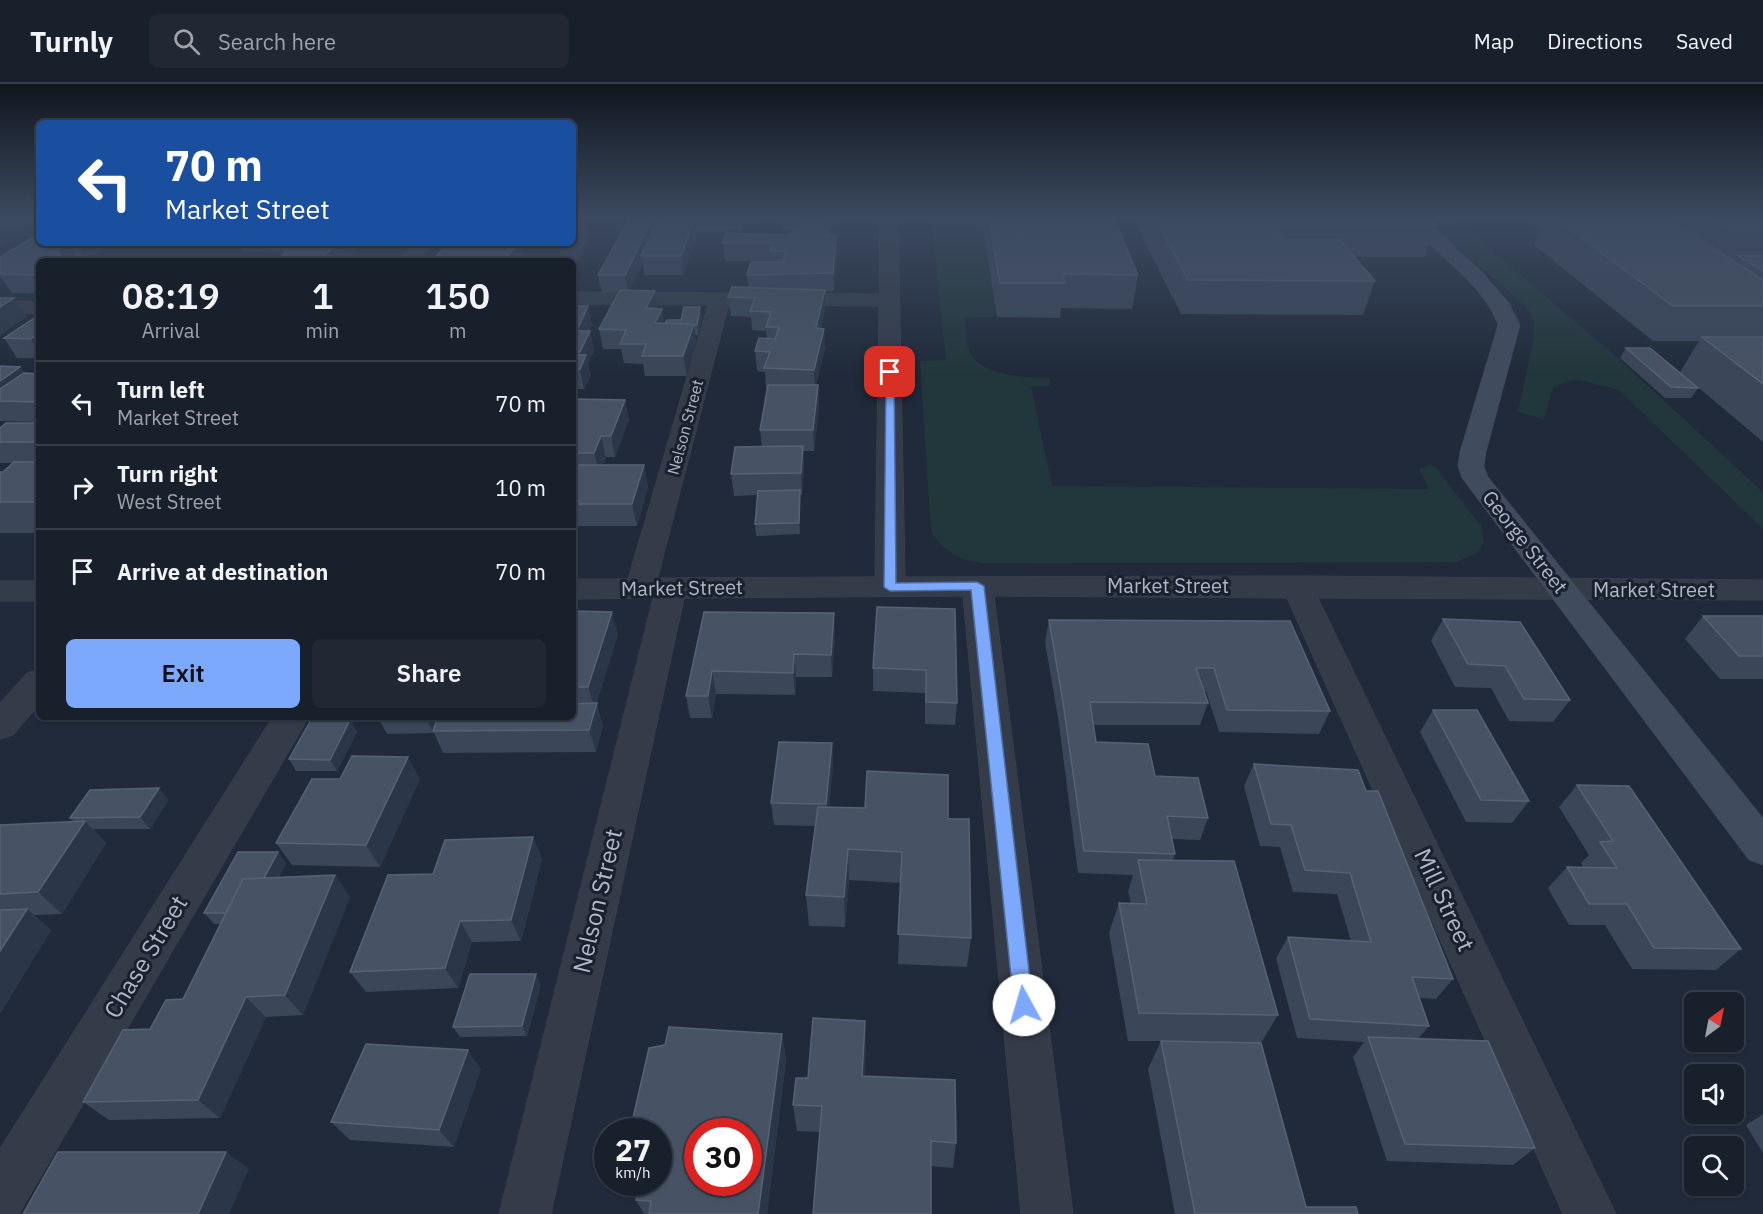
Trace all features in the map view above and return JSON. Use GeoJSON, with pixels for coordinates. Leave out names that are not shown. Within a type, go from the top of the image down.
{"type":"FeatureCollection","features":[{"type":"Feature","properties":{"kind":"main road","name":"George Street"},"geometry":{"type":"LineString","coordinates":[[1467,269],[1502,307],[1509,325],[1483,413],[1471,466],[1475,478],[1763,848]]}},
{"type":"Feature","properties":{"kind":"street"},"geometry":{"type":"LineString","coordinates":[[889,269],[890,587]]}},
{"type":"Feature","properties":{"kind":"street"},"geometry":{"type":"LineString","coordinates":[[576,298],[889,300]]}},
{"type":"Feature","properties":{"kind":"street","name":"Nelson Street"},"geometry":{"type":"LineString","coordinates":[[525,1214],[656,588],[720,299]]}},
{"type":"Feature","properties":{"kind":"street"},"geometry":{"type":"LineString","coordinates":[[0,306],[36,308]]}},
{"type":"Feature","properties":{"kind":"street"},"geometry":{"type":"LineString","coordinates":[[977,586],[1047,1214]]}},
{"type":"Feature","properties":{"kind":"street","name":"Market Street"},"geometry":{"type":"LineString","coordinates":[[576,590],[1298,586],[1763,590]]}},
{"type":"Feature","properties":{"kind":"street","name":"Mill Street"},"geometry":{"type":"LineString","coordinates":[[1298,586],[1590,1214]]}},
{"type":"Feature","properties":{"kind":"street"},"geometry":{"type":"LineString","coordinates":[[0,591],[36,591]]}},
{"type":"Feature","properties":{"kind":"street"},"geometry":{"type":"LineString","coordinates":[[0,726],[36,685]]}},
{"type":"Feature","properties":{"kind":"street","name":"Chase Street"},"geometry":{"type":"LineString","coordinates":[[0,1197],[289,720]]}},
{"type":"Feature","properties":{"kind":"green space"},"geometry":{"type":"Polygon","coordinates":[[[936,269],[989,269],[997,317],[965,318],[969,350],[982,366],[1004,374],[1050,378],[1051,386],[1031,386],[1052,486],[1429,489],[1419,469],[1430,465],[1436,468],[1481,526],[1484,543],[1476,553],[1457,562],[981,563],[965,559],[945,549],[931,530],[920,361],[946,360],[936,269]]]}},
{"type":"Feature","properties":{"kind":"green space"},"geometry":{"type":"Polygon","coordinates":[[[1483,269],[1513,269],[1619,359],[1763,492],[1763,529],[1619,390],[1579,380],[1565,382],[1553,388],[1544,419],[1518,412],[1534,336],[1534,321],[1528,309],[1483,269]]]}},
{"type":"Feature","properties":{"kind":"building"},"geometry":{"type":"Polygon","coordinates":[[[1,269],[36,269],[36,275],[1,274],[1,269]]]}},
{"type":"Feature","properties":{"kind":"building"},"geometry":{"type":"Polygon","coordinates":[[[602,269],[628,269],[625,275],[598,275],[602,269]]]}},
{"type":"Feature","properties":{"kind":"building"},"geometry":{"type":"Polygon","coordinates":[[[749,269],[833,269],[833,273],[747,275],[749,269]]]}},
{"type":"Feature","properties":{"kind":"building"},"geometry":{"type":"Polygon","coordinates":[[[997,269],[1135,269],[1138,275],[1062,274],[1065,283],[1000,283],[997,269]]]}},
{"type":"Feature","properties":{"kind":"building"},"geometry":{"type":"Polygon","coordinates":[[[1182,269],[1365,269],[1375,281],[1188,280],[1182,269]]]}},
{"type":"Feature","properties":{"kind":"building"},"geometry":{"type":"Polygon","coordinates":[[[1623,269],[1745,269],[1763,280],[1763,306],[1673,306],[1623,269]]]}},
{"type":"Feature","properties":{"kind":"building"},"geometry":{"type":"Polygon","coordinates":[[[732,287],[825,290],[816,328],[824,329],[814,370],[764,368],[770,352],[755,351],[759,338],[775,339],[779,327],[766,327],[771,312],[750,311],[755,298],[728,297],[732,287]]]}},
{"type":"Feature","properties":{"kind":"building"},"geometry":{"type":"Polygon","coordinates":[[[620,290],[655,291],[646,308],[662,309],[655,323],[694,324],[683,356],[642,356],[646,344],[620,344],[626,330],[599,329],[620,290]]]}},
{"type":"Feature","properties":{"kind":"building"},"geometry":{"type":"Polygon","coordinates":[[[0,298],[14,298],[0,307],[0,298]]]}},
{"type":"Feature","properties":{"kind":"building"},"geometry":{"type":"Polygon","coordinates":[[[576,306],[588,306],[579,326],[576,326],[576,306]]]}},
{"type":"Feature","properties":{"kind":"building"},"geometry":{"type":"Polygon","coordinates":[[[684,307],[700,307],[697,325],[665,323],[667,320],[681,320],[684,307]]]}},
{"type":"Feature","properties":{"kind":"building"},"geometry":{"type":"Polygon","coordinates":[[[36,317],[36,335],[31,339],[4,338],[36,317]]]}},
{"type":"Feature","properties":{"kind":"building"},"geometry":{"type":"Polygon","coordinates":[[[576,331],[590,331],[580,352],[576,352],[576,331]]]}},
{"type":"Feature","properties":{"kind":"building"},"geometry":{"type":"Polygon","coordinates":[[[1702,337],[1763,337],[1763,384],[1702,337]]]}},
{"type":"Feature","properties":{"kind":"building"},"geometry":{"type":"Polygon","coordinates":[[[1626,348],[1650,348],[1698,388],[1671,387],[1626,348]]]}},
{"type":"Feature","properties":{"kind":"building"},"geometry":{"type":"Polygon","coordinates":[[[576,355],[586,355],[580,369],[576,369],[576,355]]]}},
{"type":"Feature","properties":{"kind":"building"},"geometry":{"type":"Polygon","coordinates":[[[0,366],[20,367],[0,381],[0,366]]]}},
{"type":"Feature","properties":{"kind":"building"},"geometry":{"type":"Polygon","coordinates":[[[24,373],[36,374],[36,402],[0,401],[0,389],[24,373]]]}},
{"type":"Feature","properties":{"kind":"building"},"geometry":{"type":"Polygon","coordinates":[[[768,385],[818,385],[813,430],[760,430],[768,385]]]}},
{"type":"Feature","properties":{"kind":"building"},"geometry":{"type":"Polygon","coordinates":[[[576,399],[625,400],[611,436],[601,436],[594,453],[576,453],[576,399]]]}},
{"type":"Feature","properties":{"kind":"building"},"geometry":{"type":"Polygon","coordinates":[[[6,423],[36,423],[36,442],[0,442],[0,428],[6,423]]]}},
{"type":"Feature","properties":{"kind":"building"},"geometry":{"type":"Polygon","coordinates":[[[803,446],[801,473],[731,474],[735,447],[803,446]]]}},
{"type":"Feature","properties":{"kind":"building"},"geometry":{"type":"Polygon","coordinates":[[[14,462],[36,462],[36,501],[0,502],[0,472],[14,462]]]}},
{"type":"Feature","properties":{"kind":"building"},"geometry":{"type":"Polygon","coordinates":[[[576,465],[644,465],[632,504],[576,504],[576,465]]]}},
{"type":"Feature","properties":{"kind":"building"},"geometry":{"type":"Polygon","coordinates":[[[800,490],[799,523],[755,524],[758,491],[800,490]]]}},
{"type":"Feature","properties":{"kind":"building"},"geometry":{"type":"Polygon","coordinates":[[[877,607],[955,609],[957,703],[926,702],[926,670],[873,668],[877,607]]]}},
{"type":"Feature","properties":{"kind":"building"},"geometry":{"type":"Polygon","coordinates":[[[576,611],[612,612],[588,687],[576,687],[576,611]]]}},
{"type":"Feature","properties":{"kind":"building"},"geometry":{"type":"Polygon","coordinates":[[[704,612],[834,613],[831,655],[794,654],[793,673],[712,671],[708,696],[686,696],[704,612]]]}},
{"type":"Feature","properties":{"kind":"building"},"geometry":{"type":"Polygon","coordinates":[[[1703,616],[1763,616],[1763,656],[1739,656],[1703,616]]]}},
{"type":"Feature","properties":{"kind":"building"},"geometry":{"type":"Polygon","coordinates":[[[1443,619],[1520,622],[1570,700],[1524,699],[1505,666],[1468,664],[1443,619]]]}},
{"type":"Feature","properties":{"kind":"building"},"geometry":{"type":"Polygon","coordinates":[[[1049,620],[1290,621],[1330,711],[1227,710],[1214,668],[1196,668],[1208,703],[1090,702],[1096,742],[1148,744],[1155,776],[1198,778],[1208,818],[1167,816],[1175,854],[1084,851],[1049,620]]]}},
{"type":"Feature","properties":{"kind":"building"},"geometry":{"type":"Polygon","coordinates":[[[597,703],[589,730],[433,731],[437,720],[576,720],[576,704],[597,703]]]}},
{"type":"Feature","properties":{"kind":"building"},"geometry":{"type":"Polygon","coordinates":[[[1433,710],[1477,710],[1529,801],[1481,800],[1433,710]]]}},
{"type":"Feature","properties":{"kind":"building"},"geometry":{"type":"Polygon","coordinates":[[[311,720],[350,720],[330,760],[289,759],[311,720]]]}},
{"type":"Feature","properties":{"kind":"building"},"geometry":{"type":"Polygon","coordinates":[[[779,742],[832,743],[826,804],[771,803],[779,742]]]}},
{"type":"Feature","properties":{"kind":"building"},"geometry":{"type":"Polygon","coordinates":[[[352,756],[408,757],[366,845],[276,843],[312,779],[340,779],[352,756]]]}},
{"type":"Feature","properties":{"kind":"building"},"geometry":{"type":"Polygon","coordinates":[[[1254,764],[1358,770],[1366,791],[1378,791],[1453,979],[1412,977],[1429,1026],[1310,1019],[1288,937],[1371,942],[1350,873],[1305,870],[1291,825],[1271,824],[1254,764]]]}},
{"type":"Feature","properties":{"kind":"building"},"geometry":{"type":"Polygon","coordinates":[[[867,771],[948,775],[948,819],[969,819],[971,938],[898,934],[902,852],[848,849],[844,897],[806,895],[818,807],[865,808],[867,771]]]}},
{"type":"Feature","properties":{"kind":"building"},"geometry":{"type":"Polygon","coordinates":[[[1577,785],[1629,786],[1741,949],[1654,948],[1627,904],[1589,904],[1567,867],[1617,868],[1600,842],[1613,841],[1577,785]]]}},
{"type":"Feature","properties":{"kind":"building"},"geometry":{"type":"Polygon","coordinates":[[[159,788],[140,817],[70,818],[90,790],[159,788]]]}},
{"type":"Feature","properties":{"kind":"building"},"geometry":{"type":"Polygon","coordinates":[[[85,821],[38,892],[0,894],[0,825],[85,821]]]}},
{"type":"Feature","properties":{"kind":"building"},"geometry":{"type":"Polygon","coordinates":[[[533,837],[511,920],[460,921],[445,968],[350,972],[388,875],[433,874],[445,840],[533,837]]]}},
{"type":"Feature","properties":{"kind":"building"},"geometry":{"type":"Polygon","coordinates":[[[238,852],[278,852],[264,878],[243,879],[226,913],[204,913],[238,852]]]}},
{"type":"Feature","properties":{"kind":"building"},"geometry":{"type":"Polygon","coordinates":[[[1138,860],[1234,861],[1278,1015],[1139,1013],[1119,903],[1147,904],[1138,860]]]}},
{"type":"Feature","properties":{"kind":"building"},"geometry":{"type":"Polygon","coordinates":[[[335,875],[285,995],[246,997],[198,1100],[83,1102],[123,1030],[150,1029],[166,1000],[183,999],[243,879],[335,875]]]}},
{"type":"Feature","properties":{"kind":"building"},"geometry":{"type":"Polygon","coordinates":[[[27,909],[0,951],[0,910],[27,909]]]}},
{"type":"Feature","properties":{"kind":"building"},"geometry":{"type":"Polygon","coordinates":[[[470,974],[536,974],[522,1026],[453,1027],[470,974]]]}},
{"type":"Feature","properties":{"kind":"building"},"geometry":{"type":"Polygon","coordinates":[[[813,1018],[865,1021],[862,1076],[955,1080],[956,1143],[931,1141],[931,1214],[813,1214],[822,1106],[793,1105],[796,1078],[808,1078],[813,1018]]]}},
{"type":"Feature","properties":{"kind":"building"},"geometry":{"type":"Polygon","coordinates":[[[669,1027],[782,1034],[762,1184],[762,1118],[684,1118],[684,1196],[760,1196],[758,1214],[649,1214],[651,1201],[636,1200],[637,1196],[672,1196],[672,1118],[633,1118],[649,1048],[665,1045],[669,1027]]]}},
{"type":"Feature","properties":{"kind":"building"},"geometry":{"type":"Polygon","coordinates":[[[1368,1037],[1488,1041],[1535,1148],[1405,1144],[1368,1037]]]}},
{"type":"Feature","properties":{"kind":"building"},"geometry":{"type":"Polygon","coordinates":[[[1161,1041],[1261,1043],[1306,1207],[1356,1207],[1358,1214],[1195,1214],[1161,1041]]]}},
{"type":"Feature","properties":{"kind":"building"},"geometry":{"type":"Polygon","coordinates":[[[366,1044],[468,1050],[439,1130],[331,1122],[366,1044]]]}},
{"type":"Feature","properties":{"kind":"building"},"geometry":{"type":"Polygon","coordinates":[[[58,1152],[226,1152],[198,1214],[23,1214],[58,1152]]]}},
{"type":"Feature","properties":{"kind":"route"},"geometry":{"type":"LineString","coordinates":[[890,372],[890,587],[977,586],[1024,1005]]}}]}
